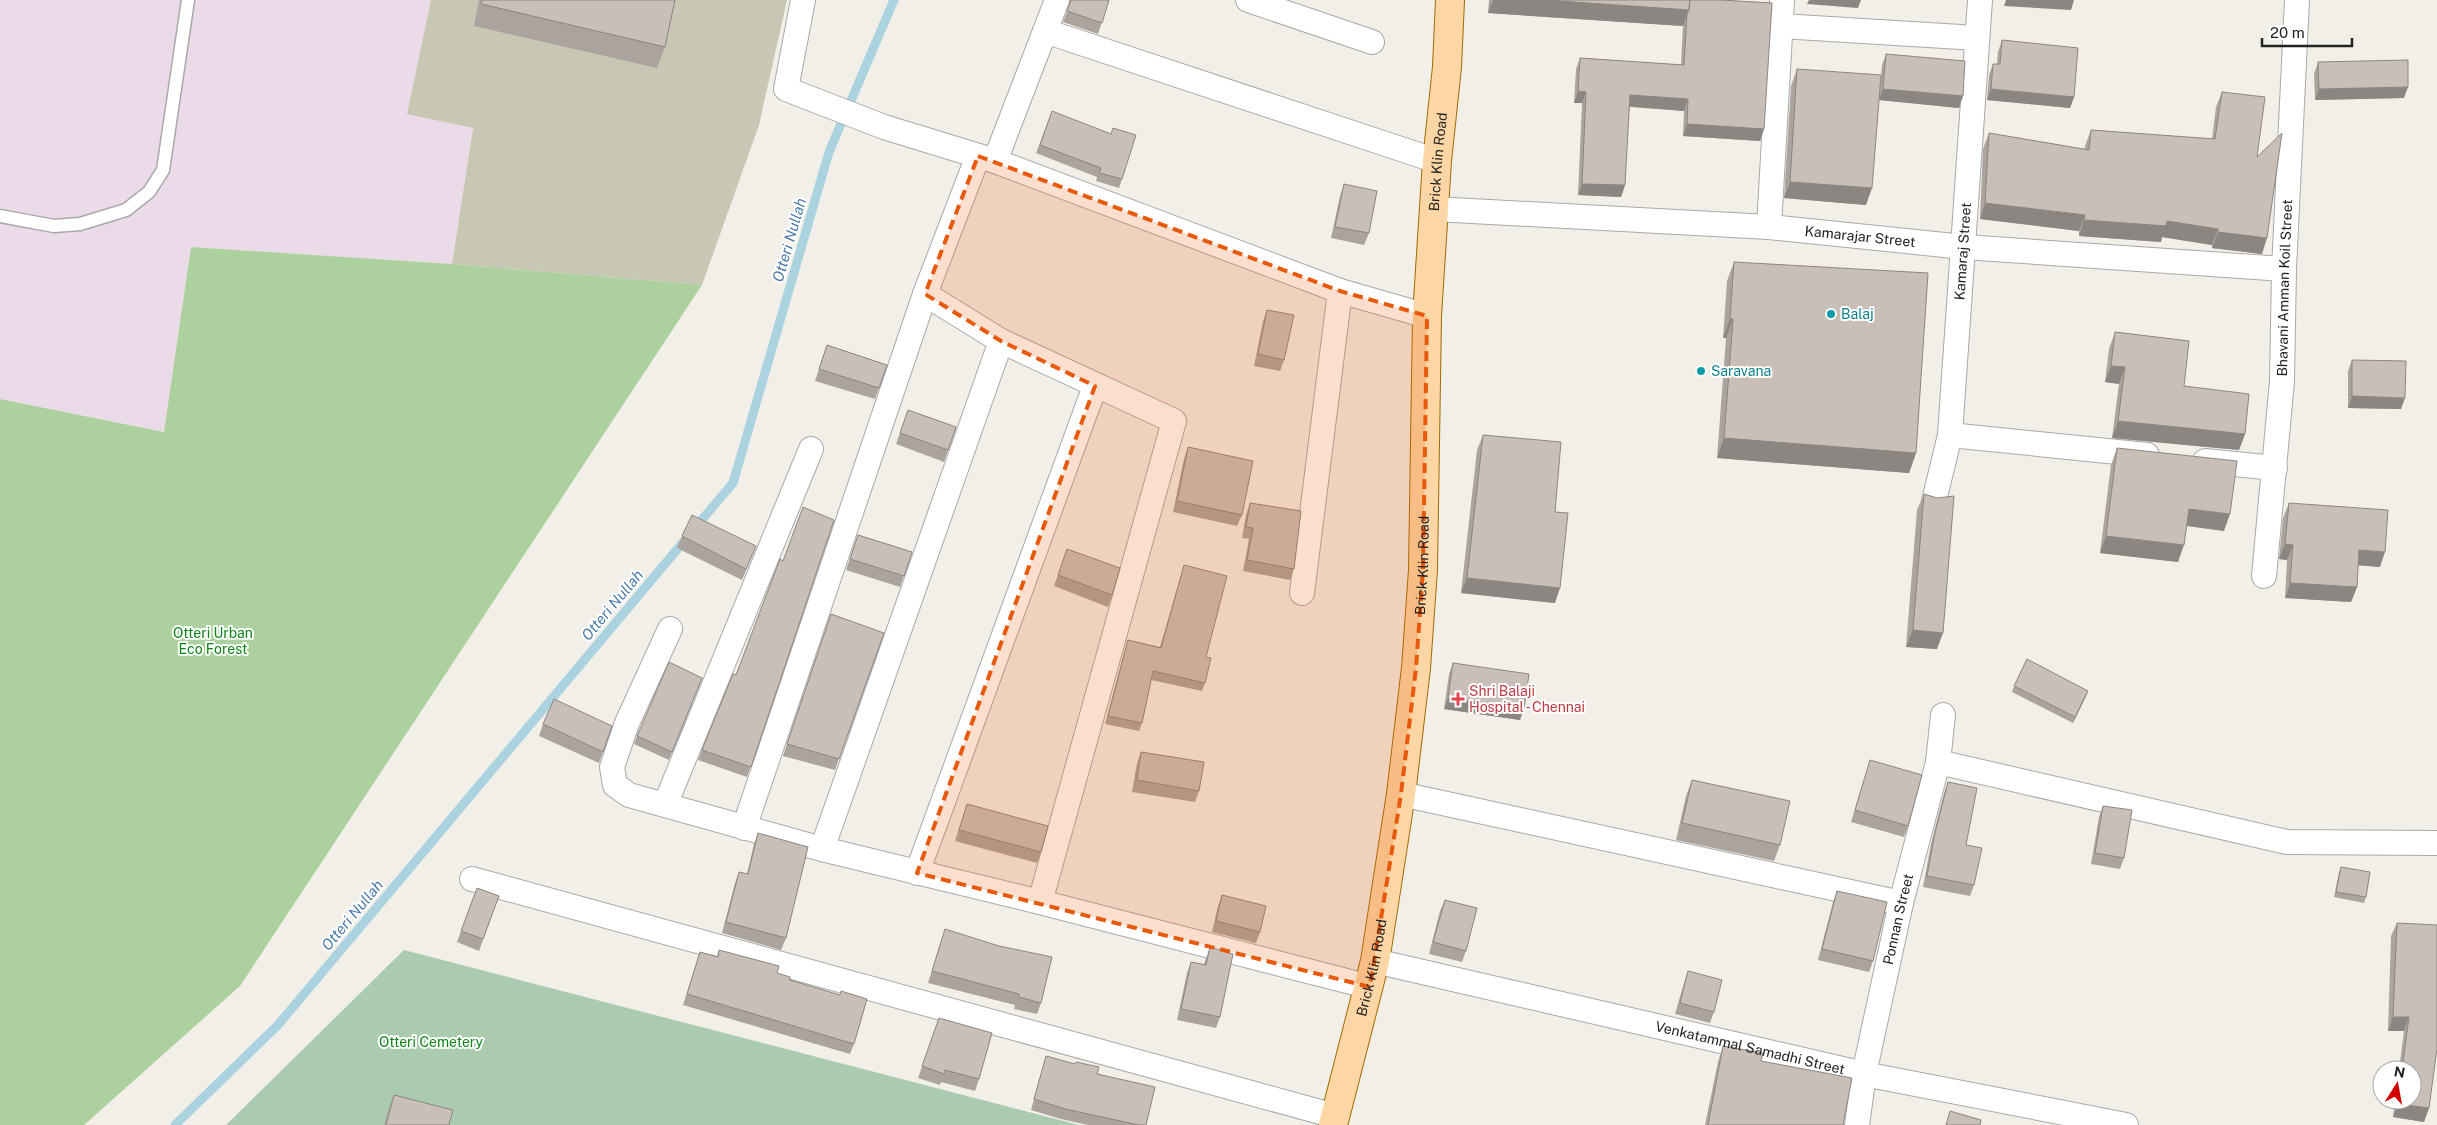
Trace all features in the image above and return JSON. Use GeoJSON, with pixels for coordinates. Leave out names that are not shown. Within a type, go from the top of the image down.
{"type":"FeatureCollection","features":[{"type":"Feature","properties":{"kind":"main road","name":"Brick Klin Road"},"geometry":{"type":"LineString","coordinates":[[1334,1120],[1372,974],[1401,794],[1416,668],[1424,570],[1428,316],[1437,160],[1447,67],[1450,0]]}},
{"type":"Feature","properties":{"kind":"street"},"geometry":{"type":"LineString","coordinates":[[803,0],[786,89],[884,127],[986,158],[1340,291],[1428,316]]}},
{"type":"Feature","properties":{"kind":"street"},"geometry":{"type":"LineString","coordinates":[[744,828],[925,294],[1057,0]]}},
{"type":"Feature","properties":{"kind":"street"},"geometry":{"type":"LineString","coordinates":[[1248,0],[1372,42]]}},
{"type":"Feature","properties":{"kind":"street"},"geometry":{"type":"LineString","coordinates":[[1769,227],[1782,0]]}},
{"type":"Feature","properties":{"kind":"street","name":"Kamaraj Street"},"geometry":{"type":"LineString","coordinates":[[1934,501],[1950,435],[1980,0]]}},
{"type":"Feature","properties":{"kind":"street","name":"Bhavani Amman Koil Street"},"geometry":{"type":"LineString","coordinates":[[2264,576],[2282,381],[2284,269],[2297,0]]}},
{"type":"Feature","properties":{"kind":"street"},"geometry":{"type":"LineString","coordinates":[[1781,26],[1977,38]]}},
{"type":"Feature","properties":{"kind":"street"},"geometry":{"type":"LineString","coordinates":[[1045,30],[1437,160]]}},
{"type":"Feature","properties":{"kind":"street","name":"Kamarajar Street"},"geometry":{"type":"LineString","coordinates":[[1435,209],[1769,227],[1964,247],[2284,269]]}},
{"type":"Feature","properties":{"kind":"street"},"geometry":{"type":"LineString","coordinates":[[1302,593],[1340,291]]}},
{"type":"Feature","properties":{"kind":"street"},"geometry":{"type":"LineString","coordinates":[[925,294],[1000,341],[1174,421],[1040,902]]}},
{"type":"Feature","properties":{"kind":"street"},"geometry":{"type":"LineString","coordinates":[[822,849],[1000,341]]}},
{"type":"Feature","properties":{"kind":"street"},"geometry":{"type":"LineString","coordinates":[[918,873],[1095,386]]}},
{"type":"Feature","properties":{"kind":"street"},"geometry":{"type":"LineString","coordinates":[[1950,435],[2275,468]]}},
{"type":"Feature","properties":{"kind":"street"},"geometry":{"type":"LineString","coordinates":[[666,805],[812,449]]}},
{"type":"Feature","properties":{"kind":"street","name":"Venkatammal Samadhi Street"},"geometry":{"type":"LineString","coordinates":[[670,629],[628,723],[612,767],[615,785],[629,795],[822,849],[1040,902],[1372,974],[2126,1125]]}},
{"type":"Feature","properties":{"kind":"street","name":"Ponnan Street"},"geometry":{"type":"LineString","coordinates":[[1858,1125],[1864,1074],[1901,903],[1938,762],[1942,715]]}},
{"type":"Feature","properties":{"kind":"street"},"geometry":{"type":"LineString","coordinates":[[1938,762],[2287,842],[2437,843]]}},
{"type":"Feature","properties":{"kind":"street"},"geometry":{"type":"LineString","coordinates":[[1401,794],[1901,903]]}},
{"type":"Feature","properties":{"kind":"street"},"geometry":{"type":"LineString","coordinates":[[472,879],[1334,1120]]}},
{"type":"Feature","properties":{"kind":"lane"},"geometry":{"type":"LineString","coordinates":[[0,216],[54,226],[80,224],[126,210],[150,192],[163,170],[188,0]]}},
{"type":"Feature","properties":{"kind":"highlighted area"},"geometry":{"type":"Polygon","coordinates":[[[978,156],[1340,291],[1427,316],[1423,570],[1416,668],[1401,794],[1370,987],[917,873],[1095,386],[1001,341],[925,294],[978,156]]]}},
{"type":"Feature","properties":{"kind":"shaded area"},"geometry":{"type":"Polygon","coordinates":[[[0,0],[431,0],[407,113],[473,127],[452,264],[191,247],[165,432],[0,399],[0,0]]]}},
{"type":"Feature","properties":{"kind":"shaded area"},"geometry":{"type":"Polygon","coordinates":[[[431,0],[787,0],[759,125],[702,285],[452,264],[473,128],[407,114],[431,0]]]}},
{"type":"Feature","properties":{"kind":"green space","name":"Otteri Urban Eco Forest"},"geometry":{"type":"Polygon","coordinates":[[[191,247],[452,264],[702,285],[240,986],[84,1125],[0,1125],[0,399],[164,432],[191,247]]]}},
{"type":"Feature","properties":{"kind":"green space","name":"Otteri Cemetery"},"geometry":{"type":"Polygon","coordinates":[[[404,950],[1079,1125],[226,1125],[404,950]]]}},
{"type":"Feature","properties":{"kind":"building"},"geometry":{"type":"Polygon","coordinates":[[[482,0],[675,0],[665,47],[481,4],[482,0]]]}},
{"type":"Feature","properties":{"kind":"building"},"geometry":{"type":"Polygon","coordinates":[[[1071,0],[1109,0],[1102,23],[1067,11],[1071,0]]]}},
{"type":"Feature","properties":{"kind":"building"},"geometry":{"type":"Polygon","coordinates":[[[1545,0],[1690,0],[1689,10],[1545,0]]]}},
{"type":"Feature","properties":{"kind":"building"},"geometry":{"type":"Polygon","coordinates":[[[1690,0],[1772,3],[1764,129],[1687,124],[1688,99],[1630,95],[1625,185],[1582,184],[1586,92],[1578,91],[1580,58],[1684,65],[1687,14],[1690,0]]]}},
{"type":"Feature","properties":{"kind":"building"},"geometry":{"type":"Polygon","coordinates":[[[2002,40],[2078,48],[2074,97],[1991,89],[1993,64],[2000,64],[2002,40]]]}},
{"type":"Feature","properties":{"kind":"building"},"geometry":{"type":"Polygon","coordinates":[[[1886,54],[1965,61],[1963,96],[1883,89],[1886,54]]]}},
{"type":"Feature","properties":{"kind":"building"},"geometry":{"type":"Polygon","coordinates":[[[2408,60],[2408,87],[2319,89],[2318,62],[2408,60]]]}},
{"type":"Feature","properties":{"kind":"building"},"geometry":{"type":"Polygon","coordinates":[[[1797,69],[1881,75],[1872,188],[1790,182],[1797,69]]]}},
{"type":"Feature","properties":{"kind":"building"},"geometry":{"type":"Polygon","coordinates":[[[2222,92],[2265,97],[2257,157],[2282,133],[2267,238],[2218,232],[2218,229],[2167,221],[2166,226],[2084,220],[2085,215],[1985,203],[1989,133],[2089,150],[2091,130],[2215,139],[2222,92]]]}},
{"type":"Feature","properties":{"kind":"building"},"geometry":{"type":"Polygon","coordinates":[[[1052,111],[1111,134],[1113,128],[1136,135],[1122,179],[1099,173],[1101,168],[1040,145],[1052,111]]]}},
{"type":"Feature","properties":{"kind":"building"},"geometry":{"type":"Polygon","coordinates":[[[1344,184],[1377,191],[1369,233],[1335,227],[1344,184]]]}},
{"type":"Feature","properties":{"kind":"building"},"geometry":{"type":"Polygon","coordinates":[[[1734,262],[1928,273],[1916,453],[1724,438],[1733,319],[1730,319],[1734,262]]]}},
{"type":"Feature","properties":{"kind":"building"},"geometry":{"type":"Polygon","coordinates":[[[1267,310],[1294,315],[1284,360],[1258,354],[1267,310]]]}},
{"type":"Feature","properties":{"kind":"building"},"geometry":{"type":"Polygon","coordinates":[[[2115,332],[2189,341],[2184,386],[2249,394],[2245,434],[2118,421],[2125,367],[2111,366],[2115,332]]]}},
{"type":"Feature","properties":{"kind":"building"},"geometry":{"type":"Polygon","coordinates":[[[827,345],[887,365],[879,388],[819,369],[827,345]]]}},
{"type":"Feature","properties":{"kind":"building"},"geometry":{"type":"Polygon","coordinates":[[[2352,360],[2406,361],[2405,398],[2352,396],[2352,360]]]}},
{"type":"Feature","properties":{"kind":"building"},"geometry":{"type":"Polygon","coordinates":[[[908,410],[956,427],[948,450],[900,433],[908,410]]]}},
{"type":"Feature","properties":{"kind":"building"},"geometry":{"type":"Polygon","coordinates":[[[1483,435],[1561,442],[1555,512],[1568,513],[1560,588],[1467,578],[1483,435]]]}},
{"type":"Feature","properties":{"kind":"building"},"geometry":{"type":"Polygon","coordinates":[[[1188,447],[1253,461],[1242,515],[1177,501],[1188,447]]]}},
{"type":"Feature","properties":{"kind":"building"},"geometry":{"type":"Polygon","coordinates":[[[2117,448],[2237,461],[2230,514],[2189,509],[2184,545],[2106,536],[2117,448]]]}},
{"type":"Feature","properties":{"kind":"building"},"geometry":{"type":"Polygon","coordinates":[[[1924,494],[1937,498],[1954,496],[1943,633],[1913,630],[1924,494]]]}},
{"type":"Feature","properties":{"kind":"building"},"geometry":{"type":"Polygon","coordinates":[[[1250,503],[1301,511],[1294,569],[1247,560],[1253,528],[1246,527],[1250,503]]]}},
{"type":"Feature","properties":{"kind":"building"},"geometry":{"type":"Polygon","coordinates":[[[2289,503],[2388,510],[2385,552],[2359,550],[2357,587],[2290,583],[2293,545],[2285,544],[2289,503]]]}},
{"type":"Feature","properties":{"kind":"building"},"geometry":{"type":"Polygon","coordinates":[[[803,507],[834,520],[751,767],[702,750],[733,674],[736,675],[780,559],[783,561],[803,507]]]}},
{"type":"Feature","properties":{"kind":"building"},"geometry":{"type":"Polygon","coordinates":[[[692,515],[756,546],[746,569],[682,536],[692,515]]]}},
{"type":"Feature","properties":{"kind":"building"},"geometry":{"type":"Polygon","coordinates":[[[858,535],[912,552],[904,576],[850,559],[858,535]]]}},
{"type":"Feature","properties":{"kind":"building"},"geometry":{"type":"Polygon","coordinates":[[[1067,549],[1120,568],[1112,595],[1058,575],[1067,549]]]}},
{"type":"Feature","properties":{"kind":"building"},"geometry":{"type":"Polygon","coordinates":[[[1184,565],[1227,576],[1206,657],[1211,658],[1205,683],[1153,671],[1142,723],[1108,716],[1128,640],[1161,648],[1184,565]]]}},
{"type":"Feature","properties":{"kind":"building"},"geometry":{"type":"Polygon","coordinates":[[[831,614],[884,633],[839,759],[787,744],[831,614]]]}},
{"type":"Feature","properties":{"kind":"building"},"geometry":{"type":"Polygon","coordinates":[[[2027,659],[2088,691],[2075,717],[2014,686],[2027,659]]]}},
{"type":"Feature","properties":{"kind":"building"},"geometry":{"type":"Polygon","coordinates":[[[669,662],[702,678],[672,752],[637,736],[669,662]]]}},
{"type":"Feature","properties":{"kind":"building"},"geometry":{"type":"Polygon","coordinates":[[[1453,663],[1529,674],[1524,709],[1448,698],[1453,663]]]}},
{"type":"Feature","properties":{"kind":"building"},"geometry":{"type":"Polygon","coordinates":[[[554,699],[612,726],[603,752],[543,724],[554,699]]]}},
{"type":"Feature","properties":{"kind":"building"},"geometry":{"type":"Polygon","coordinates":[[[1141,752],[1204,762],[1199,791],[1137,780],[1141,752]]]}},
{"type":"Feature","properties":{"kind":"building"},"geometry":{"type":"Polygon","coordinates":[[[1870,760],[1922,775],[1908,826],[1855,810],[1870,760]]]}},
{"type":"Feature","properties":{"kind":"building"},"geometry":{"type":"Polygon","coordinates":[[[1692,780],[1790,801],[1780,845],[1682,823],[1692,780]]]}},
{"type":"Feature","properties":{"kind":"building"},"geometry":{"type":"Polygon","coordinates":[[[1948,782],[1977,788],[1966,845],[1982,848],[1974,885],[1927,876],[1935,833],[1948,782]]]}},
{"type":"Feature","properties":{"kind":"building"},"geometry":{"type":"Polygon","coordinates":[[[967,804],[1048,826],[1041,852],[959,830],[967,804]]]}},
{"type":"Feature","properties":{"kind":"building"},"geometry":{"type":"Polygon","coordinates":[[[2103,806],[2132,810],[2124,858],[2095,853],[2103,806]]]}},
{"type":"Feature","properties":{"kind":"building"},"geometry":{"type":"Polygon","coordinates":[[[758,833],[808,847],[786,938],[726,922],[739,872],[748,874],[758,833]]]}},
{"type":"Feature","properties":{"kind":"building"},"geometry":{"type":"Polygon","coordinates":[[[2341,867],[2370,872],[2366,897],[2336,892],[2341,867]]]}},
{"type":"Feature","properties":{"kind":"building"},"geometry":{"type":"Polygon","coordinates":[[[477,888],[499,896],[483,939],[461,931],[477,888]]]}},
{"type":"Feature","properties":{"kind":"building"},"geometry":{"type":"Polygon","coordinates":[[[1837,891],[1887,902],[1873,961],[1822,949],[1837,891]]]}},
{"type":"Feature","properties":{"kind":"building"},"geometry":{"type":"Polygon","coordinates":[[[1222,895],[1266,906],[1260,932],[1216,921],[1222,895]]]}},
{"type":"Feature","properties":{"kind":"building"},"geometry":{"type":"Polygon","coordinates":[[[1445,900],[1477,908],[1466,951],[1433,942],[1445,900]]]}},
{"type":"Feature","properties":{"kind":"building"},"geometry":{"type":"Polygon","coordinates":[[[2397,923],[2437,925],[2437,1048],[2429,1108],[2422,1107],[2422,1060],[2403,1060],[2409,1017],[2393,1017],[2397,923]]]}},
{"type":"Feature","properties":{"kind":"building"},"geometry":{"type":"Polygon","coordinates":[[[945,929],[999,946],[1052,957],[1041,1003],[1019,997],[1019,994],[932,971],[945,929]]]}},
{"type":"Feature","properties":{"kind":"building"},"geometry":{"type":"Polygon","coordinates":[[[1210,947],[1233,954],[1220,1017],[1181,1009],[1191,962],[1206,965],[1210,947]]]}},
{"type":"Feature","properties":{"kind":"building"},"geometry":{"type":"Polygon","coordinates":[[[719,950],[779,966],[777,973],[790,977],[790,980],[840,995],[841,991],[867,999],[854,1044],[687,994],[700,952],[718,957],[719,950]]]}},
{"type":"Feature","properties":{"kind":"building"},"geometry":{"type":"Polygon","coordinates":[[[1688,971],[1722,980],[1714,1012],[1680,1003],[1688,971]]]}},
{"type":"Feature","properties":{"kind":"building"},"geometry":{"type":"Polygon","coordinates":[[[939,1018],[992,1033],[979,1079],[945,1070],[944,1074],[922,1066],[939,1018]]]}},
{"type":"Feature","properties":{"kind":"building"},"geometry":{"type":"Polygon","coordinates":[[[1723,1046],[1763,1053],[1761,1061],[1852,1078],[1843,1125],[1708,1125],[1723,1046]]]}},
{"type":"Feature","properties":{"kind":"building"},"geometry":{"type":"Polygon","coordinates":[[[1046,1056],[1075,1064],[1076,1062],[1099,1067],[1097,1074],[1155,1087],[1146,1125],[1065,1109],[1034,1099],[1046,1056]]]}},
{"type":"Feature","properties":{"kind":"building"},"geometry":{"type":"Polygon","coordinates":[[[394,1095],[453,1110],[449,1125],[386,1125],[394,1095]]]}},
{"type":"Feature","properties":{"kind":"building"},"geometry":{"type":"Polygon","coordinates":[[[1950,1111],[1981,1120],[1980,1125],[1946,1125],[1950,1111]]]}},
{"type":"Feature","properties":{"kind":"waterway","name":"Otteri Nullah"},"geometry":{"type":"LineString","coordinates":[[695,528],[733,483],[829,152],[894,0]]}},
{"type":"Feature","properties":{"kind":"waterway","name":"Otteri Nullah"},"geometry":{"type":"LineString","coordinates":[[175,1125],[278,1025],[685,540]]}},
{"type":"Feature","properties":{"kind":"place","name":"Balaj"},"geometry":{"type":"Point","coordinates":[1831,314]}},
{"type":"Feature","properties":{"kind":"place","name":"Saravana"},"geometry":{"type":"Point","coordinates":[1701,371]}},
{"type":"Feature","properties":{"kind":"place","name":"Shri Balaji Hospital - Chennai"},"geometry":{"type":"Point","coordinates":[1458,699]}}]}
